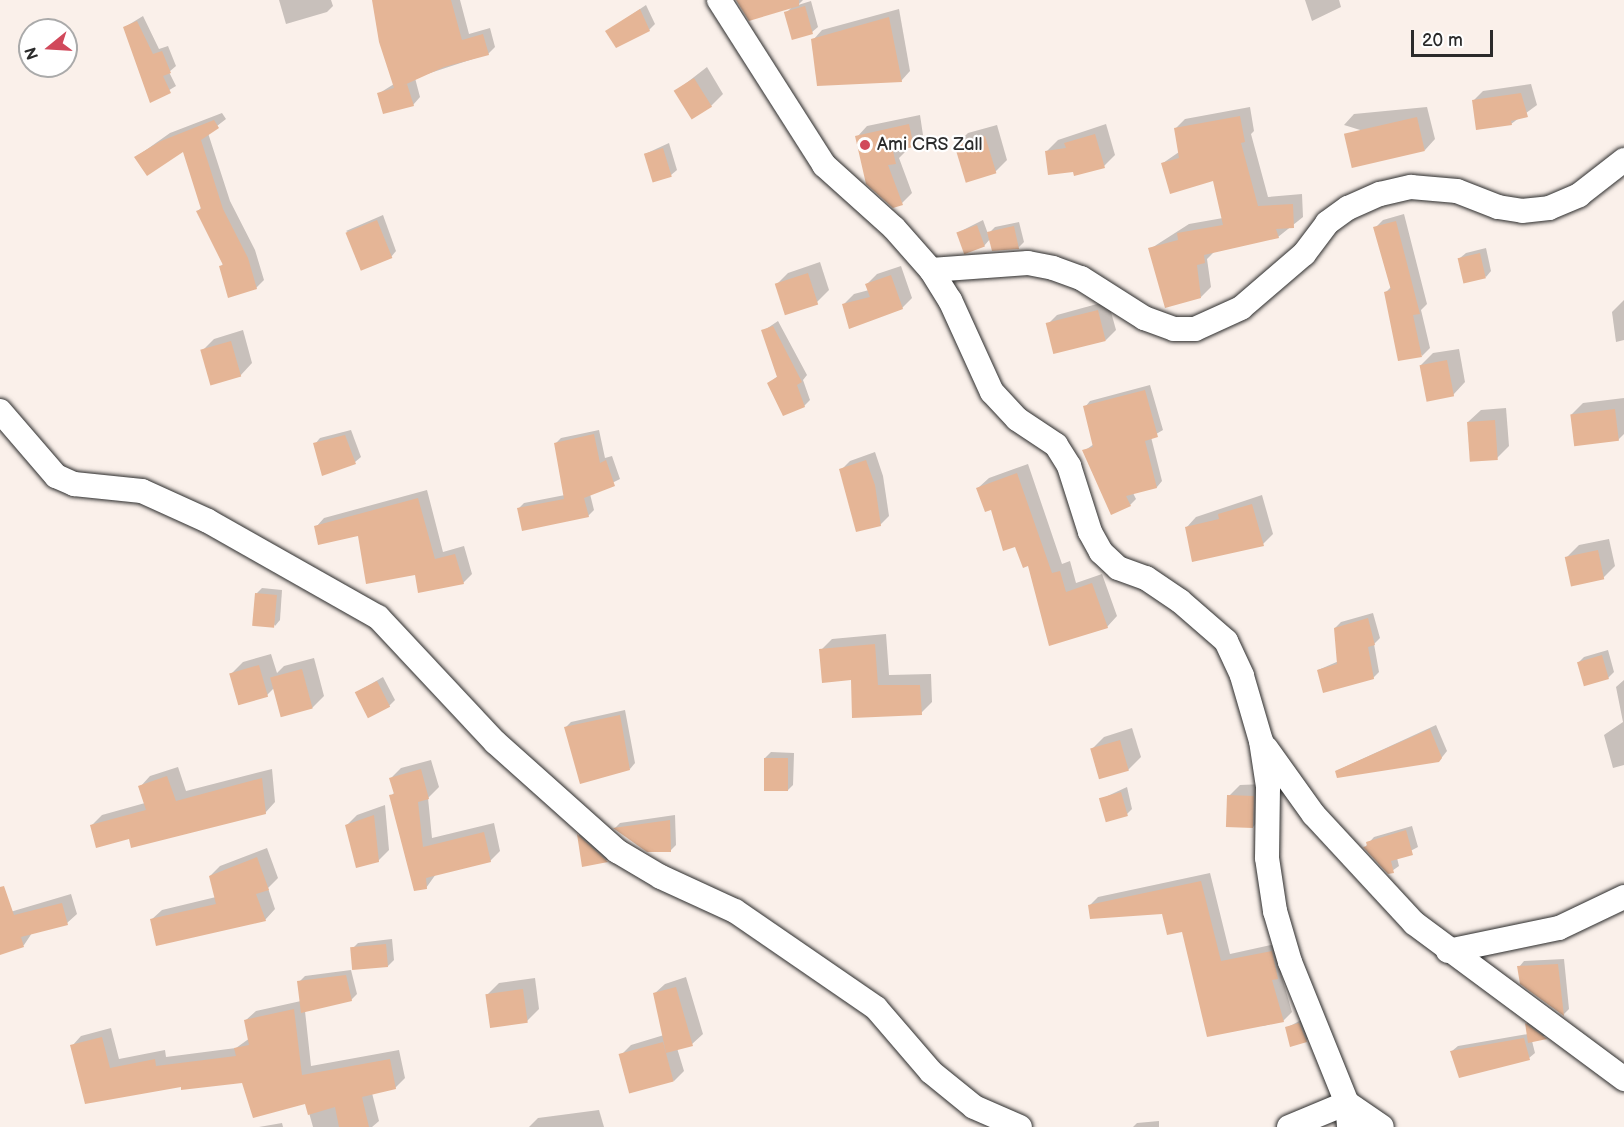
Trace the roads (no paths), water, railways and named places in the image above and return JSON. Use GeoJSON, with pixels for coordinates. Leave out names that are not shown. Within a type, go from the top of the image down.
{"type":"FeatureCollection","features":[{"type":"Feature","properties":{"kind":"street"},"geometry":{"type":"LineString","coordinates":[[719,0],[824,165],[894,228],[931,270],[950,300],[992,392],[1017,419],[1056,445],[1069,466],[1090,532],[1101,552],[1118,568],[1146,578],[1172,596],[1226,641],[1242,676],[1261,741],[1268,787],[1267,858],[1275,911],[1299,984],[1348,1115]]}},
{"type":"Feature","properties":{"kind":"street"},"geometry":{"type":"LineString","coordinates":[[931,270],[1028,263],[1053,268],[1081,279],[1144,318],[1174,329],[1195,329],[1241,308],[1304,254],[1327,223],[1348,208],[1380,194],[1411,187],[1457,191],[1498,207],[1522,211],[1549,208],[1579,195],[1624,160]]}},
{"type":"Feature","properties":{"kind":"street"},"geometry":{"type":"LineString","coordinates":[[0,411],[56,476],[74,484],[142,491],[208,521],[378,617],[495,742],[618,851],[661,876],[735,911],[876,1008],[931,1072],[974,1107],[1020,1127]]}},
{"type":"Feature","properties":{"kind":"street"},"geometry":{"type":"LineString","coordinates":[[1261,741],[1314,815],[1378,888],[1448,951],[1504,988],[1555,1031],[1624,1079]]}},
{"type":"Feature","properties":{"kind":"street"},"geometry":{"type":"LineString","coordinates":[[1448,951],[1559,928],[1624,897]]}},
{"type":"Feature","properties":{"kind":"street"},"geometry":{"type":"LineString","coordinates":[[1289,1127],[1348,1115],[1382,1127]]}},
{"type":"Feature","properties":{"kind":"place","name":"Ami CRS Zall"},"geometry":{"type":"Point","coordinates":[865,145]}}]}
